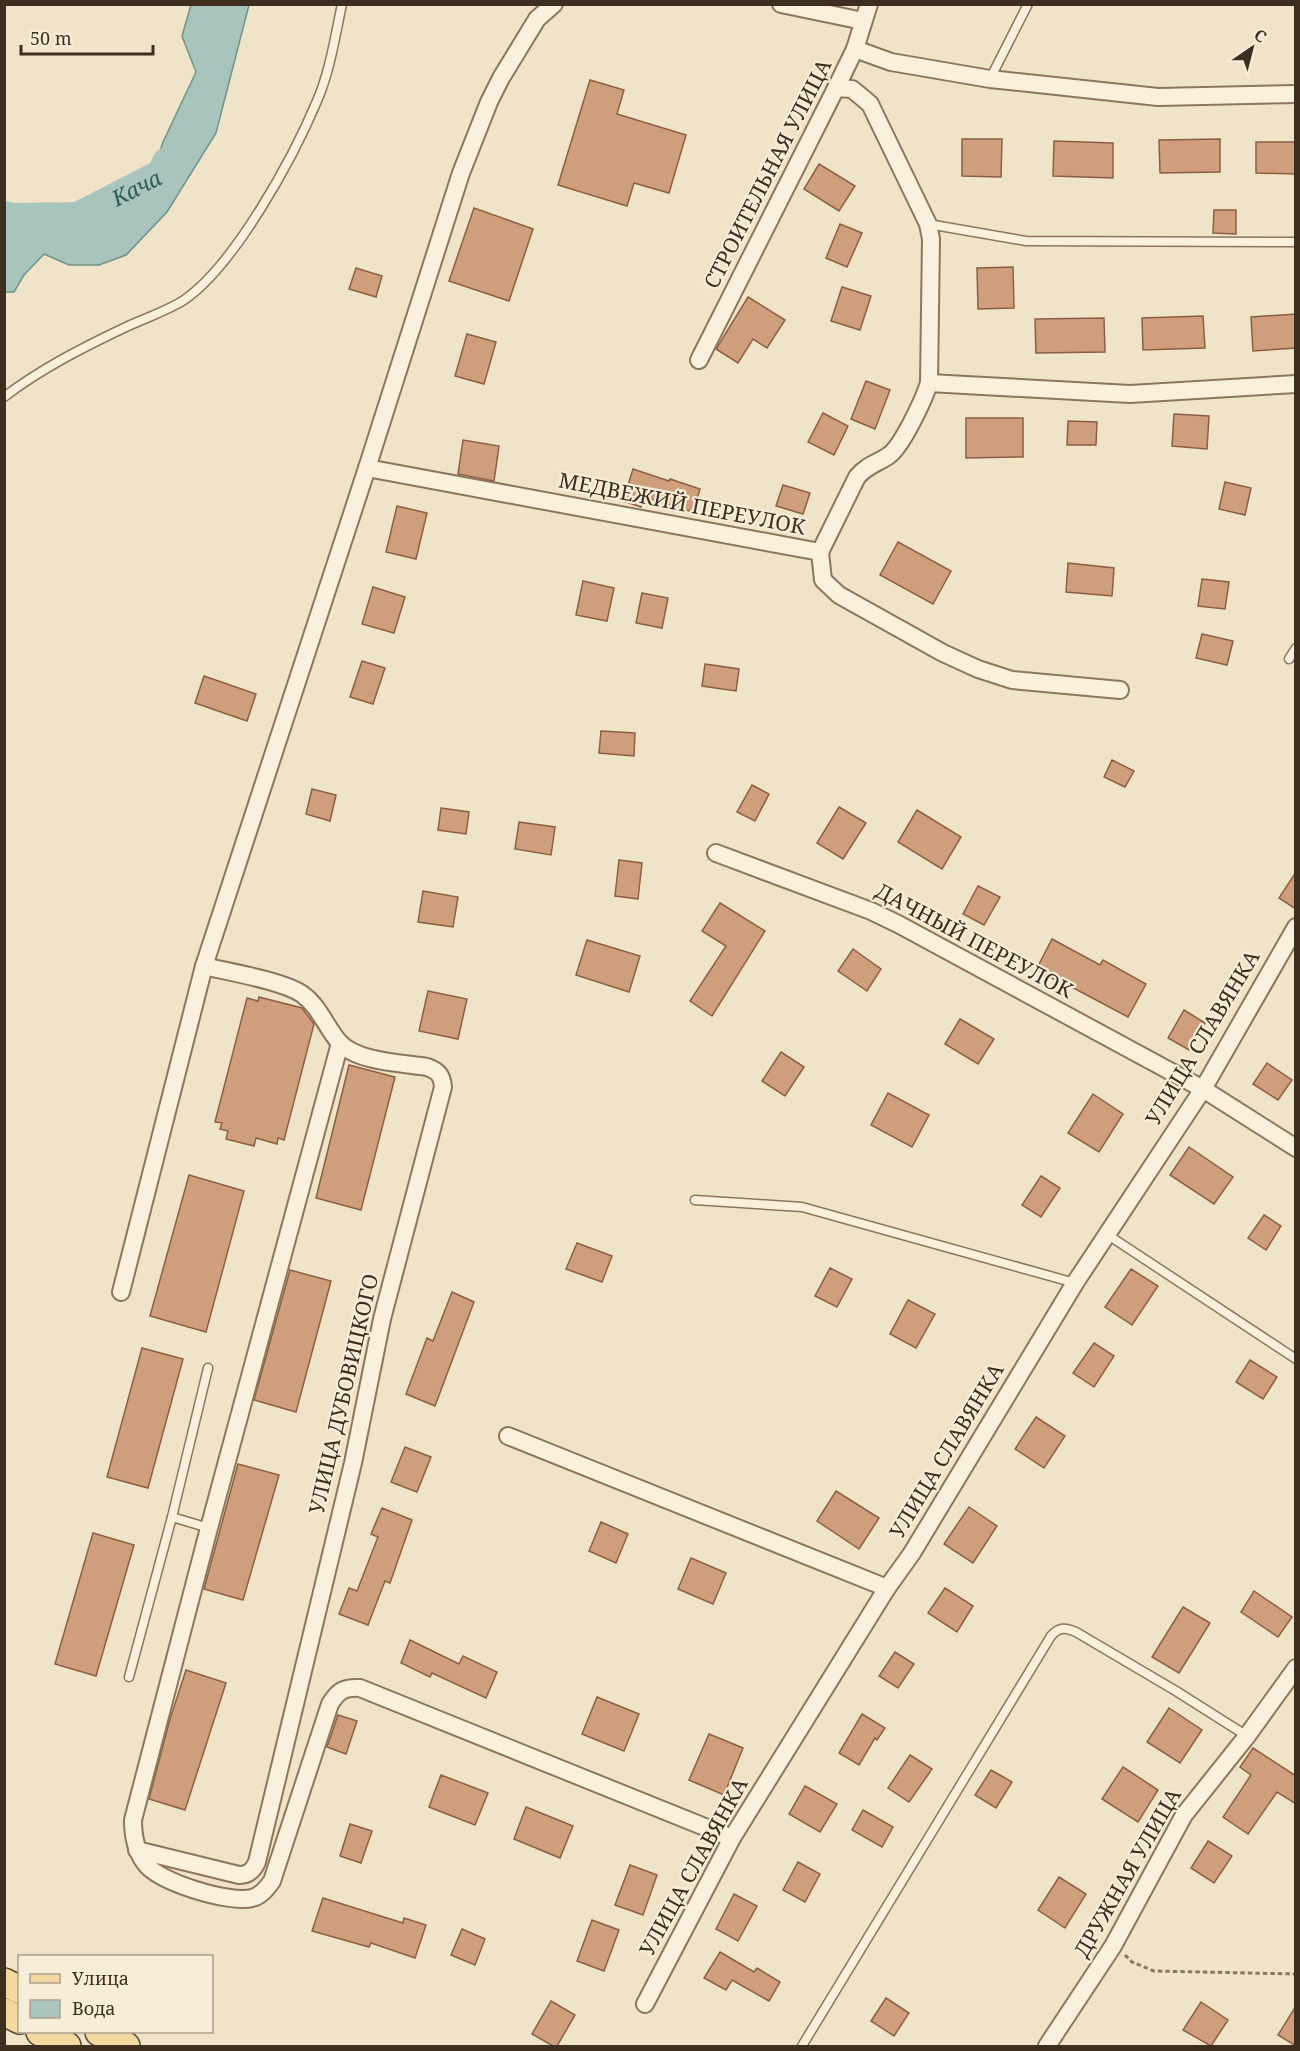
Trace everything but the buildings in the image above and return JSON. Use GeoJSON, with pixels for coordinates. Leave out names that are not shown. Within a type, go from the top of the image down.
{"type":"FeatureCollection","features":[{"type":"Feature","properties":{"kind":"main road"},"geometry":{"type":"LineString","coordinates":[[4,1982],[18,1989]]}},
{"type":"Feature","properties":{"kind":"main road"},"geometry":{"type":"LineString","coordinates":[[4,2012],[18,2019]]}},
{"type":"Feature","properties":{"kind":"main road"},"geometry":{"type":"LineString","coordinates":[[44,2033],[68,2046]]}},
{"type":"Feature","properties":{"kind":"main road"},"geometry":{"type":"LineString","coordinates":[[103,2033],[126,2046]]}},
{"type":"Feature","properties":{"kind":"street"},"geometry":{"type":"LineString","coordinates":[[121,1292],[204,966],[461,173],[489,102],[537,19],[554,4]]}},
{"type":"Feature","properties":{"kind":"street"},"geometry":{"type":"LineString","coordinates":[[781,4],[863,21]]}},
{"type":"Feature","properties":{"kind":"street","name":"СТРОИТЕЛЬНАЯ УЛИЦА"},"geometry":{"type":"LineString","coordinates":[[699,360],[837,88],[855,49],[869,4]]}},
{"type":"Feature","properties":{"kind":"street"},"geometry":{"type":"LineString","coordinates":[[855,49],[891,62],[990,79],[1158,97],[1296,94]]}},
{"type":"Feature","properties":{"kind":"street"},"geometry":{"type":"LineString","coordinates":[[820,552],[857,477],[865,467],[889,456],[896,447],[925,398],[929,383],[931,239],[928,224],[870,104],[852,89],[837,88]]}},
{"type":"Feature","properties":{"kind":"street"},"geometry":{"type":"LineString","coordinates":[[929,383],[1130,394],[1296,384]]}},
{"type":"Feature","properties":{"kind":"street","name":"МЕДВЕЖИЙ ПЕРЕУЛОК"},"geometry":{"type":"LineString","coordinates":[[367,468],[820,552],[823,580],[839,595],[943,653],[978,669],[1012,680],[1120,690]]}},
{"type":"Feature","properties":{"kind":"street","name":"ДАЧНЫЙ ПЕРЕУЛОК"},"geometry":{"type":"LineString","coordinates":[[716,853],[871,911],[898,924],[1203,1089],[1296,1148]]}},
{"type":"Feature","properties":{"kind":"street","name":"УЛИЦА СЛАВЯНКА"},"geometry":{"type":"LineString","coordinates":[[645,2004],[732,1838],[887,1588],[912,1553],[1075,1283],[1203,1089],[1296,927]]}},
{"type":"Feature","properties":{"kind":"street","name":"УЛИЦА ДУБОВИЦКОГО"},"geometry":{"type":"LineString","coordinates":[[137,1850],[238,1875],[246,1875],[253,1870],[257,1862],[353,1463],[382,1319],[442,1087],[442,1077],[437,1071],[428,1067],[366,1057],[349,1051],[339,1043],[315,1006],[303,995],[289,988],[204,966]]}},
{"type":"Feature","properties":{"kind":"street"},"geometry":{"type":"LineString","coordinates":[[339,1043],[208,1528],[133,1820],[133,1836],[137,1850],[146,1865],[160,1876],[185,1887],[240,1899],[254,1898],[264,1892],[272,1881],[330,1704],[337,1693],[347,1687],[360,1688],[732,1838]]}},
{"type":"Feature","properties":{"kind":"street"},"geometry":{"type":"LineString","coordinates":[[508,1436],[887,1588]]}},
{"type":"Feature","properties":{"kind":"street","name":"ДРУЖНАЯ УЛИЦА"},"geometry":{"type":"LineString","coordinates":[[1047,2046],[1113,1946],[1184,1815],[1247,1736],[1296,1668]]}},
{"type":"Feature","properties":{"kind":"lane"},"geometry":{"type":"LineString","coordinates":[[4,397],[69,354],[183,300],[213,275],[285,167],[318,100],[332,52],[342,4]]}},
{"type":"Feature","properties":{"kind":"lane"},"geometry":{"type":"LineString","coordinates":[[990,79],[1028,4]]}},
{"type":"Feature","properties":{"kind":"lane"},"geometry":{"type":"LineString","coordinates":[[928,224],[1026,241],[1296,242]]}},
{"type":"Feature","properties":{"kind":"lane"},"geometry":{"type":"LineString","coordinates":[[1289,659],[1296,648]]}},
{"type":"Feature","properties":{"kind":"lane"},"geometry":{"type":"LineString","coordinates":[[695,1200],[802,1207],[1075,1283]]}},
{"type":"Feature","properties":{"kind":"lane"},"geometry":{"type":"LineString","coordinates":[[1108,1235],[1296,1359]]}},
{"type":"Feature","properties":{"kind":"lane"},"geometry":{"type":"LineString","coordinates":[[129,1677],[172,1517],[208,1368]]}},
{"type":"Feature","properties":{"kind":"lane"},"geometry":{"type":"LineString","coordinates":[[172,1517],[208,1528]]}},
{"type":"Feature","properties":{"kind":"lane"},"geometry":{"type":"LineString","coordinates":[[802,2046],[1051,1636],[1058,1629],[1067,1628],[1076,1632],[1176,1690],[1247,1736]]}},
{"type":"Feature","properties":{"kind":"path"},"geometry":{"type":"LineString","coordinates":[[1113,1946],[1132,1962],[1154,1971],[1296,1974]]}},
{"type":"Feature","properties":{"kind":"water","name":"Кача"},"geometry":{"type":"Polygon","coordinates":[[[191,5],[249,5],[216,133],[167,212],[126,255],[99,265],[69,265],[44,254],[24,275],[14,292],[5,292],[5,218],[17,225],[40,232],[86,228],[122,206],[154,169],[163,142],[196,72],[182,36],[191,5]]]}},
{"type":"Feature","properties":{"kind":"waterway","name":"Кача"},"geometry":{"type":"LineString","coordinates":[[4,217],[12,219],[78,218],[162,175],[168,163]]}}]}
